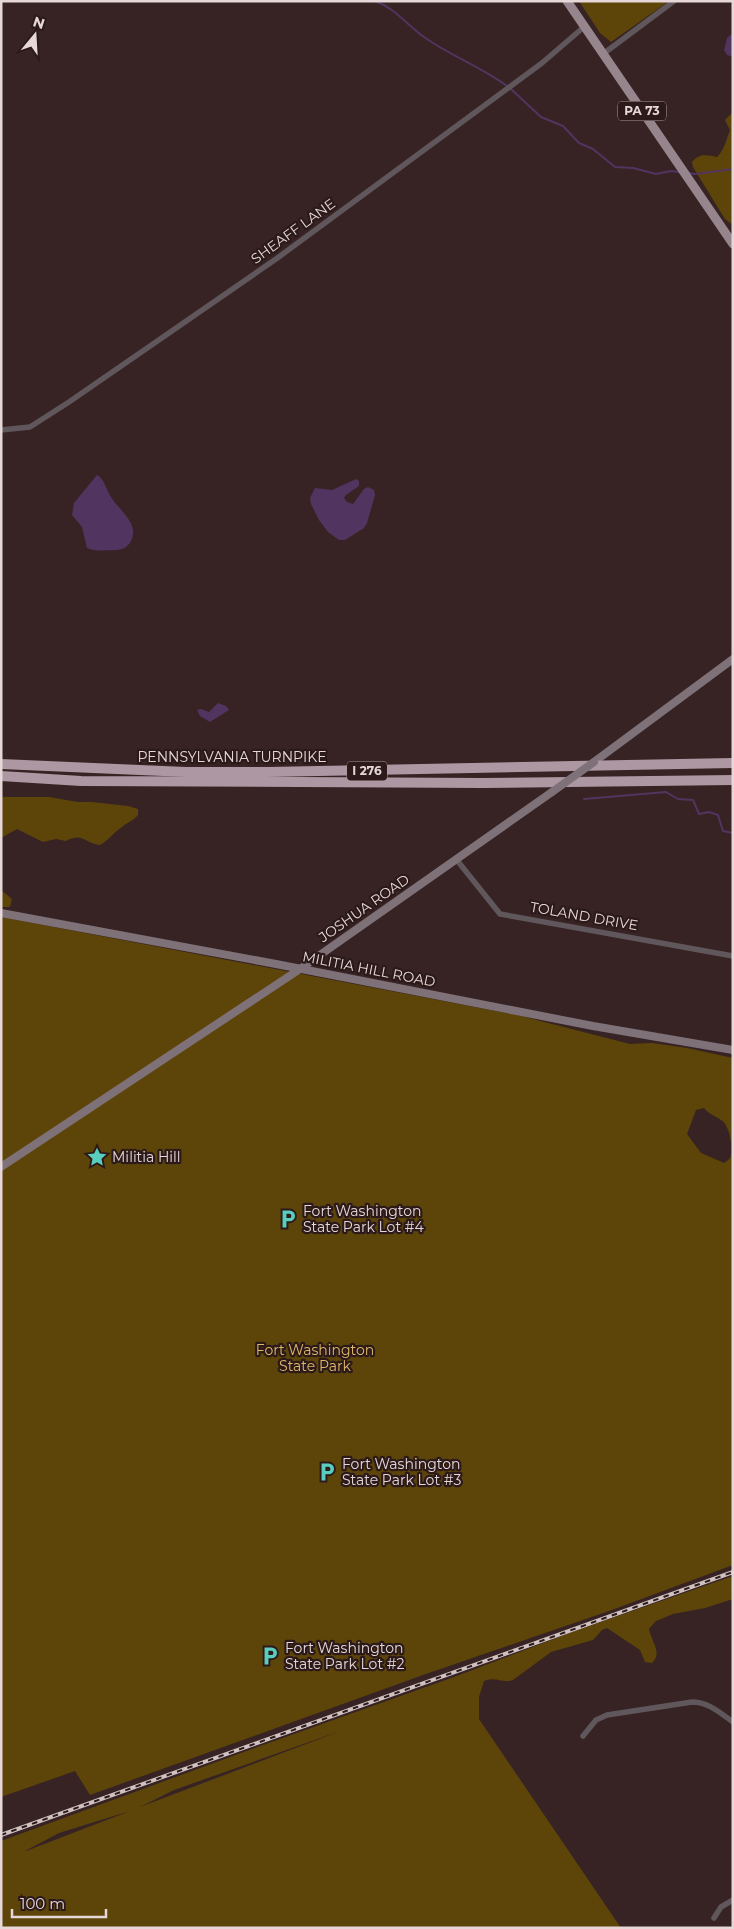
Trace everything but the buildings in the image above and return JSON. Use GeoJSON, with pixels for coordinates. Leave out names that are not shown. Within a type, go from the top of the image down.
{"type":"FeatureCollection","features":[{"type":"Feature","properties":{"kind":"highway","name":"PENNSYLVANIA TURNPIKE"},"geometry":{"type":"LineString","coordinates":[[1,764],[177,772],[268,772],[733,763]]}},
{"type":"Feature","properties":{"kind":"highway","name":"PENNSYLVANIA TURNPIKE"},"geometry":{"type":"LineString","coordinates":[[1,776],[81,781],[472,783],[733,780]]}},
{"type":"Feature","properties":{"kind":"main road","name":"PA 73"},"geometry":{"type":"LineString","coordinates":[[567,1],[733,244]]}},
{"type":"Feature","properties":{"kind":"main road","name":"JOSHUA ROAD"},"geometry":{"type":"LineString","coordinates":[[1,1166],[300,969],[594,762],[733,659]]}},
{"type":"Feature","properties":{"kind":"main road","name":"MILITIA HILL ROAD"},"geometry":{"type":"LineString","coordinates":[[1,913],[594,1026],[733,1050]]}},
{"type":"Feature","properties":{"kind":"street"},"geometry":{"type":"LineString","coordinates":[[603,54],[674,1]]}},
{"type":"Feature","properties":{"kind":"street","name":"SHEAFF LANE"},"geometry":{"type":"LineString","coordinates":[[1,430],[30,427],[276,259],[513,85],[585,26]]}},
{"type":"Feature","properties":{"kind":"street","name":"TOLAND DRIVE"},"geometry":{"type":"LineString","coordinates":[[456,859],[500,914],[733,956]]}},
{"type":"Feature","properties":{"kind":"street"},"geometry":{"type":"LineString","coordinates":[[583,1736],[596,1720],[607,1715],[692,1702],[704,1704],[717,1710],[733,1722]]}},
{"type":"Feature","properties":{"kind":"street"},"geometry":{"type":"LineString","coordinates":[[714,1918],[721,1907],[733,1900]]}},
{"type":"Feature","properties":{"kind":"green space"},"geometry":{"type":"Polygon","coordinates":[[[579,1],[669,1],[611,42],[600,33],[579,1]]]}},
{"type":"Feature","properties":{"kind":"green space"},"geometry":{"type":"Polygon","coordinates":[[[733,112],[733,225],[725,219],[693,167],[692,162],[701,156],[717,157],[720,154],[730,130],[725,120],[733,112]]]}},
{"type":"Feature","properties":{"kind":"green space"},"geometry":{"type":"Polygon","coordinates":[[[1,797],[49,797],[78,802],[128,806],[138,809],[138,815],[100,845],[80,838],[66,841],[56,839],[43,842],[17,829],[1,838],[1,797]]]}},
{"type":"Feature","properties":{"kind":"green space"},"geometry":{"type":"Polygon","coordinates":[[[1,890],[12,899],[10,907],[1,907],[1,890]]]}},
{"type":"Feature","properties":{"kind":"green space","name":"Fort Washington State Park"},"geometry":{"type":"Polygon","coordinates":[[[1,917],[517,1015],[630,1044],[652,1043],[733,1058],[733,1565],[609,1611],[423,1675],[90,1795],[75,1771],[1,1797],[1,917]],[[704,1108],[696,1110],[687,1134],[701,1153],[724,1163],[730,1159],[731,1154],[729,1132],[721,1120],[704,1108]]]}},
{"type":"Feature","properties":{"kind":"green space"},"geometry":{"type":"Polygon","coordinates":[[[733,1576],[733,1599],[705,1608],[673,1614],[656,1621],[649,1629],[656,1651],[655,1659],[652,1663],[645,1662],[640,1650],[607,1628],[602,1630],[593,1640],[551,1652],[513,1680],[492,1679],[484,1681],[479,1697],[479,1719],[621,1928],[1,1928],[1,1841],[454,1677],[572,1632],[733,1576]],[[343,1730],[174,1790],[140,1807],[343,1730]],[[130,1811],[59,1833],[25,1851],[26,1851],[130,1811]]]}},
{"type":"Feature","properties":{"kind":"shaded area"},"geometry":{"type":"Polygon","coordinates":[[[733,33],[733,57],[727,55],[724,50],[727,38],[733,33]]]}},
{"type":"Feature","properties":{"kind":"shaded area"},"geometry":{"type":"Polygon","coordinates":[[[97,475],[102,479],[111,497],[131,523],[133,535],[131,541],[122,549],[94,550],[87,548],[82,527],[72,515],[74,503],[97,475]]]}},
{"type":"Feature","properties":{"kind":"shaded area"},"geometry":{"type":"Polygon","coordinates":[[[356,479],[359,481],[359,486],[346,495],[344,498],[347,502],[353,504],[364,489],[368,487],[374,490],[375,495],[364,528],[345,540],[339,540],[328,532],[319,520],[310,498],[315,488],[332,490],[356,479]]]}},
{"type":"Feature","properties":{"kind":"shaded area"},"geometry":{"type":"Polygon","coordinates":[[[218,703],[226,706],[229,710],[210,722],[200,716],[197,710],[201,709],[209,712],[218,703]]]}},
{"type":"Feature","properties":{"kind":"waterway"},"geometry":{"type":"LineString","coordinates":[[375,1],[389,8],[434,44],[507,86]]}},
{"type":"Feature","properties":{"kind":"waterway"},"geometry":{"type":"LineString","coordinates":[[511,89],[541,117],[563,126],[579,143],[593,149],[615,167],[633,168],[656,174],[671,171],[679,172]]}},
{"type":"Feature","properties":{"kind":"waterway"},"geometry":{"type":"LineString","coordinates":[[689,173],[695,174],[733,169]]}},
{"type":"Feature","properties":{"kind":"waterway"},"geometry":{"type":"LineString","coordinates":[[584,799],[666,792],[678,799],[693,800],[699,814],[709,812],[718,815],[723,831],[733,833]]}},
{"type":"Feature","properties":{"kind":"railway"},"geometry":{"type":"LineString","coordinates":[[1,1835],[733,1572]]}},
{"type":"Feature","properties":{"kind":"place","name":"Militia Hill"},"geometry":{"type":"Point","coordinates":[97,1157]}},
{"type":"Feature","properties":{"kind":"place","name":"Fort Washington State Park Lot #4"},"geometry":{"type":"Point","coordinates":[288,1219]}},
{"type":"Feature","properties":{"kind":"place","name":"Fort Washington State Park Lot #3"},"geometry":{"type":"Point","coordinates":[327,1472]}},
{"type":"Feature","properties":{"kind":"place","name":"Fort Washington State Park Lot #2"},"geometry":{"type":"Point","coordinates":[270,1656]}}]}
